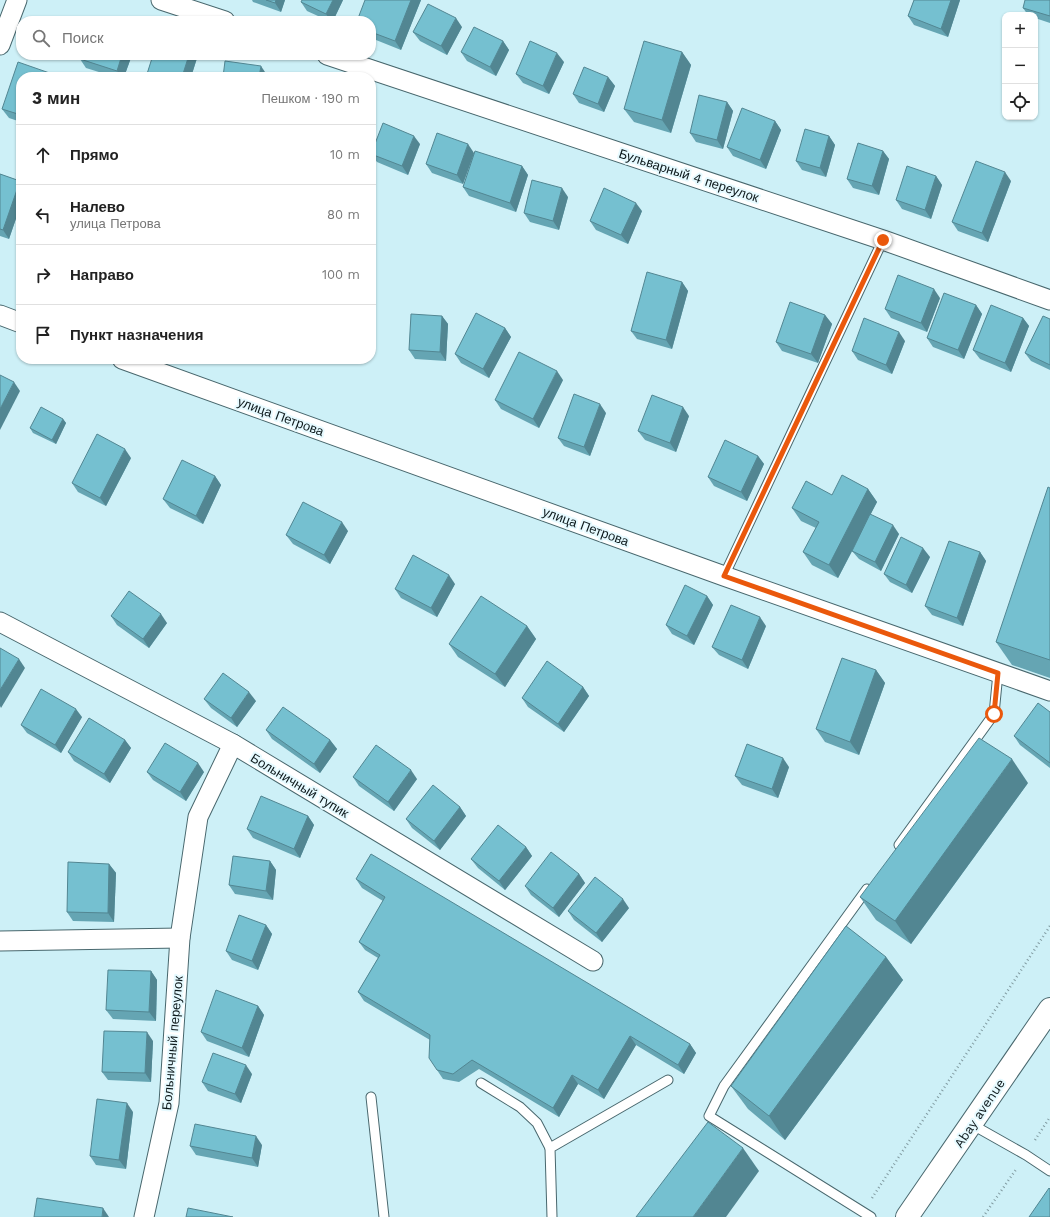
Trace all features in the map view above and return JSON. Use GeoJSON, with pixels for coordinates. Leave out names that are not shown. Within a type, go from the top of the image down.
{"type":"FeatureCollection","features":[{"type":"Feature","properties":{"kind":"main road","name":"Abay avenue"},"geometry":{"type":"LineString","coordinates":[[907,1217],[1050,1009]]}},
{"type":"Feature","properties":{"kind":"street"},"geometry":{"type":"LineString","coordinates":[[0,45],[17,0]]}},
{"type":"Feature","properties":{"kind":"street"},"geometry":{"type":"LineString","coordinates":[[161,0],[209,16]]}},
{"type":"Feature","properties":{"kind":"street","name":"Бульварный 4 переулок"},"geometry":{"type":"LineString","coordinates":[[342,60],[883,240],[1050,300]]}},
{"type":"Feature","properties":{"kind":"street"},"geometry":{"type":"LineString","coordinates":[[0,315],[16,321]]}},
{"type":"Feature","properties":{"kind":"street","name":"улица Петрова"},"geometry":{"type":"LineString","coordinates":[[136,364],[1050,692]]}},
{"type":"Feature","properties":{"kind":"street","name":"Больничный тупик"},"geometry":{"type":"LineString","coordinates":[[0,622],[233,744],[593,961]]}},
{"type":"Feature","properties":{"kind":"street","name":"Больничный переулок"},"geometry":{"type":"LineString","coordinates":[[144,1217],[168,1103],[180,938],[198,817],[233,744]]}},
{"type":"Feature","properties":{"kind":"street"},"geometry":{"type":"LineString","coordinates":[[0,941],[180,938]]}},
{"type":"Feature","properties":{"kind":"lane"},"geometry":{"type":"LineString","coordinates":[[724,576],[883,240]]}},
{"type":"Feature","properties":{"kind":"lane"},"geometry":{"type":"LineString","coordinates":[[891,855],[994,714],[998,673]]}},
{"type":"Feature","properties":{"kind":"lane"},"geometry":{"type":"LineString","coordinates":[[871,1217],[709,1116],[724,1086],[873,881]]}},
{"type":"Feature","properties":{"kind":"lane"},"geometry":{"type":"LineString","coordinates":[[550,1148],[668,1080]]}},
{"type":"Feature","properties":{"kind":"lane"},"geometry":{"type":"LineString","coordinates":[[481,1083],[520,1107],[537,1123],[550,1148],[552,1217]]}},
{"type":"Feature","properties":{"kind":"lane"},"geometry":{"type":"LineString","coordinates":[[371,1097],[384,1217]]}},
{"type":"Feature","properties":{"kind":"lane"},"geometry":{"type":"LineString","coordinates":[[971,1124],[1026,1155],[1050,1171]]}},
{"type":"Feature","properties":{"kind":"path"},"geometry":{"type":"LineString","coordinates":[[863,1212],[1050,926]]}},
{"type":"Feature","properties":{"kind":"building"},"geometry":{"type":"Polygon","coordinates":[[[266,0],[276,0],[275,3],[266,0]]]}},
{"type":"Feature","properties":{"kind":"building"},"geometry":{"type":"Polygon","coordinates":[[[302,0],[333,0],[326,14],[301,2],[302,0]]]}},
{"type":"Feature","properties":{"kind":"building"},"geometry":{"type":"Polygon","coordinates":[[[365,0],[411,0],[395,41],[376,34],[376,16],[359,16],[365,0]]]}},
{"type":"Feature","properties":{"kind":"building"},"geometry":{"type":"Polygon","coordinates":[[[914,0],[951,0],[941,29],[908,16],[914,0]]]}},
{"type":"Feature","properties":{"kind":"building"},"geometry":{"type":"Polygon","coordinates":[[[1025,0],[1050,0],[1050,16],[1038,12],[1023,8],[1025,0]]]}},
{"type":"Feature","properties":{"kind":"building"},"geometry":{"type":"Polygon","coordinates":[[[428,4],[456,18],[441,46],[413,32],[428,4]]]}},
{"type":"Feature","properties":{"kind":"building"},"geometry":{"type":"Polygon","coordinates":[[[474,27],[503,41],[490,67],[461,52],[474,27]]]}},
{"type":"Feature","properties":{"kind":"building"},"geometry":{"type":"Polygon","coordinates":[[[530,41],[557,53],[543,86],[516,74],[530,41]]]}},
{"type":"Feature","properties":{"kind":"building"},"geometry":{"type":"Polygon","coordinates":[[[644,41],[682,52],[662,120],[624,109],[644,41]]]}},
{"type":"Feature","properties":{"kind":"building"},"geometry":{"type":"Polygon","coordinates":[[[83,60],[120,60],[117,71],[83,60]]]}},
{"type":"Feature","properties":{"kind":"building"},"geometry":{"type":"Polygon","coordinates":[[[151,60],[187,60],[184,72],[148,72],[151,60]]]}},
{"type":"Feature","properties":{"kind":"building"},"geometry":{"type":"Polygon","coordinates":[[[225,61],[261,66],[260,72],[224,72],[225,61]]]}},
{"type":"Feature","properties":{"kind":"building"},"geometry":{"type":"Polygon","coordinates":[[[18,62],[47,72],[16,72],[16,113],[2,109],[18,62]]]}},
{"type":"Feature","properties":{"kind":"building"},"geometry":{"type":"Polygon","coordinates":[[[584,67],[608,77],[598,104],[573,94],[584,67]]]}},
{"type":"Feature","properties":{"kind":"building"},"geometry":{"type":"Polygon","coordinates":[[[699,95],[727,102],[717,140],[690,133],[699,95]]]}},
{"type":"Feature","properties":{"kind":"building"},"geometry":{"type":"Polygon","coordinates":[[[742,108],[775,121],[760,160],[727,147],[742,108]]]}},
{"type":"Feature","properties":{"kind":"building"},"geometry":{"type":"Polygon","coordinates":[[[383,123],[414,136],[402,166],[376,156],[376,141],[383,123]]]}},
{"type":"Feature","properties":{"kind":"building"},"geometry":{"type":"Polygon","coordinates":[[[805,129],[829,136],[820,168],[796,161],[805,129]]]}},
{"type":"Feature","properties":{"kind":"building"},"geometry":{"type":"Polygon","coordinates":[[[437,133],[468,144],[457,175],[426,164],[437,133]]]}},
{"type":"Feature","properties":{"kind":"building"},"geometry":{"type":"Polygon","coordinates":[[[858,143],[883,151],[872,186],[847,179],[858,143]]]}},
{"type":"Feature","properties":{"kind":"building"},"geometry":{"type":"Polygon","coordinates":[[[475,151],[522,166],[510,203],[463,187],[475,151]]]}},
{"type":"Feature","properties":{"kind":"building"},"geometry":{"type":"Polygon","coordinates":[[[976,161],[1005,172],[982,233],[952,222],[976,161]]]}},
{"type":"Feature","properties":{"kind":"building"},"geometry":{"type":"Polygon","coordinates":[[[907,166],[936,176],[925,210],[896,200],[907,166]]]}},
{"type":"Feature","properties":{"kind":"building"},"geometry":{"type":"Polygon","coordinates":[[[0,174],[16,180],[16,193],[3,230],[0,229],[0,174]]]}},
{"type":"Feature","properties":{"kind":"building"},"geometry":{"type":"Polygon","coordinates":[[[532,180],[562,188],[553,221],[524,213],[532,180]]]}},
{"type":"Feature","properties":{"kind":"building"},"geometry":{"type":"Polygon","coordinates":[[[604,188],[636,203],[621,235],[590,221],[604,188]]]}},
{"type":"Feature","properties":{"kind":"building"},"geometry":{"type":"Polygon","coordinates":[[[647,272],[682,282],[666,340],[631,331],[647,272]]]}},
{"type":"Feature","properties":{"kind":"building"},"geometry":{"type":"Polygon","coordinates":[[[898,275],[934,289],[921,323],[885,309],[898,275]]]}},
{"type":"Feature","properties":{"kind":"building"},"geometry":{"type":"Polygon","coordinates":[[[944,293],[976,305],[958,350],[927,338],[944,293]]]}},
{"type":"Feature","properties":{"kind":"building"},"geometry":{"type":"Polygon","coordinates":[[[790,302],[825,315],[811,354],[776,342],[790,302]]]}},
{"type":"Feature","properties":{"kind":"building"},"geometry":{"type":"Polygon","coordinates":[[[991,305],[1023,318],[1005,363],[973,350],[991,305]]]}},
{"type":"Feature","properties":{"kind":"building"},"geometry":{"type":"Polygon","coordinates":[[[476,313],[505,328],[483,369],[455,354],[476,313]]]}},
{"type":"Feature","properties":{"kind":"building"},"geometry":{"type":"Polygon","coordinates":[[[411,314],[442,316],[440,352],[409,350],[411,314]]]}},
{"type":"Feature","properties":{"kind":"building"},"geometry":{"type":"Polygon","coordinates":[[[1043,316],[1050,319],[1050,365],[1025,353],[1043,316]]]}},
{"type":"Feature","properties":{"kind":"building"},"geometry":{"type":"Polygon","coordinates":[[[864,318],[899,332],[886,365],[852,351],[864,318]]]}},
{"type":"Feature","properties":{"kind":"building"},"geometry":{"type":"Polygon","coordinates":[[[519,352],[557,371],[533,419],[495,400],[519,352]]]}},
{"type":"Feature","properties":{"kind":"building"},"geometry":{"type":"Polygon","coordinates":[[[0,375],[14,382],[0,409],[0,375]]]}},
{"type":"Feature","properties":{"kind":"building"},"geometry":{"type":"Polygon","coordinates":[[[574,394],[600,404],[584,447],[558,438],[574,394]]]}},
{"type":"Feature","properties":{"kind":"building"},"geometry":{"type":"Polygon","coordinates":[[[652,395],[683,407],[670,443],[638,431],[652,395]]]}},
{"type":"Feature","properties":{"kind":"building"},"geometry":{"type":"Polygon","coordinates":[[[41,407],[63,419],[52,440],[30,428],[41,407]]]}},
{"type":"Feature","properties":{"kind":"building"},"geometry":{"type":"Polygon","coordinates":[[[97,434],[125,449],[100,498],[72,483],[97,434]]]}},
{"type":"Feature","properties":{"kind":"building"},"geometry":{"type":"Polygon","coordinates":[[[725,440],[758,456],[741,492],[708,477],[725,440]]]}},
{"type":"Feature","properties":{"kind":"building"},"geometry":{"type":"Polygon","coordinates":[[[182,460],[215,476],[196,516],[163,499],[182,460]]]}},
{"type":"Feature","properties":{"kind":"building"},"geometry":{"type":"Polygon","coordinates":[[[842,475],[868,489],[829,565],[803,552],[819,522],[792,508],[806,481],[832,495],[842,475]]]}},
{"type":"Feature","properties":{"kind":"building"},"geometry":{"type":"Polygon","coordinates":[[[1048,487],[1050,488],[1050,660],[996,642],[1048,487]]]}},
{"type":"Feature","properties":{"kind":"building"},"geometry":{"type":"Polygon","coordinates":[[[303,502],[342,522],[324,555],[286,535],[303,502]]]}},
{"type":"Feature","properties":{"kind":"building"},"geometry":{"type":"Polygon","coordinates":[[[870,514],[893,525],[875,562],[852,551],[870,514]]]}},
{"type":"Feature","properties":{"kind":"building"},"geometry":{"type":"Polygon","coordinates":[[[901,537],[923,548],[906,585],[884,574],[901,537]]]}},
{"type":"Feature","properties":{"kind":"building"},"geometry":{"type":"Polygon","coordinates":[[[949,541],[980,552],[957,618],[925,606],[949,541]]]}},
{"type":"Feature","properties":{"kind":"building"},"geometry":{"type":"Polygon","coordinates":[[[413,555],[449,575],[431,608],[395,589],[413,555]]]}},
{"type":"Feature","properties":{"kind":"building"},"geometry":{"type":"Polygon","coordinates":[[[685,585],[707,596],[687,636],[666,625],[685,585]]]}},
{"type":"Feature","properties":{"kind":"building"},"geometry":{"type":"Polygon","coordinates":[[[129,591],[161,614],[143,639],[111,616],[129,591]]]}},
{"type":"Feature","properties":{"kind":"building"},"geometry":{"type":"Polygon","coordinates":[[[481,596],[527,626],[495,674],[449,644],[481,596]]]}},
{"type":"Feature","properties":{"kind":"building"},"geometry":{"type":"Polygon","coordinates":[[[731,605],[760,617],[742,660],[712,647],[731,605]]]}},
{"type":"Feature","properties":{"kind":"building"},"geometry":{"type":"Polygon","coordinates":[[[0,648],[19,659],[0,690],[0,648]]]}},
{"type":"Feature","properties":{"kind":"building"},"geometry":{"type":"Polygon","coordinates":[[[842,658],[876,670],[850,742],[816,729],[842,658]]]}},
{"type":"Feature","properties":{"kind":"building"},"geometry":{"type":"Polygon","coordinates":[[[547,661],[583,687],[558,724],[522,698],[547,661]]]}},
{"type":"Feature","properties":{"kind":"building"},"geometry":{"type":"Polygon","coordinates":[[[223,673],[249,692],[231,718],[204,699],[223,673]]]}},
{"type":"Feature","properties":{"kind":"building"},"geometry":{"type":"Polygon","coordinates":[[[41,689],[76,709],[55,745],[21,725],[41,689]]]}},
{"type":"Feature","properties":{"kind":"building"},"geometry":{"type":"Polygon","coordinates":[[[1038,703],[1050,712],[1050,763],[1014,736],[1038,703]]]}},
{"type":"Feature","properties":{"kind":"building"},"geometry":{"type":"Polygon","coordinates":[[[283,707],[330,740],[314,764],[266,730],[283,707]]]}},
{"type":"Feature","properties":{"kind":"building"},"geometry":{"type":"Polygon","coordinates":[[[89,718],[125,740],[104,774],[68,752],[89,718]]]}},
{"type":"Feature","properties":{"kind":"building"},"geometry":{"type":"Polygon","coordinates":[[[979,738],[1012,759],[895,921],[860,897],[979,738]]]}},
{"type":"Feature","properties":{"kind":"building"},"geometry":{"type":"Polygon","coordinates":[[[165,743],[198,763],[180,792],[147,772],[165,743]]]}},
{"type":"Feature","properties":{"kind":"building"},"geometry":{"type":"Polygon","coordinates":[[[747,744],[783,758],[772,789],[735,776],[747,744]]]}},
{"type":"Feature","properties":{"kind":"building"},"geometry":{"type":"Polygon","coordinates":[[[376,745],[411,770],[388,802],[353,777],[376,745]]]}},
{"type":"Feature","properties":{"kind":"building"},"geometry":{"type":"Polygon","coordinates":[[[433,785],[460,807],[434,841],[406,819],[433,785]]]}},
{"type":"Feature","properties":{"kind":"building"},"geometry":{"type":"Polygon","coordinates":[[[261,796],[308,816],[294,849],[247,829],[261,796]]]}},
{"type":"Feature","properties":{"kind":"building"},"geometry":{"type":"Polygon","coordinates":[[[498,825],[526,847],[499,881],[471,859],[498,825]]]}},
{"type":"Feature","properties":{"kind":"building"},"geometry":{"type":"Polygon","coordinates":[[[551,852],[579,874],[553,908],[525,886],[551,852]]]}},
{"type":"Feature","properties":{"kind":"building"},"geometry":{"type":"Polygon","coordinates":[[[371,854],[690,1044],[678,1065],[630,1036],[598,1090],[572,1075],[553,1108],[472,1060],[453,1074],[437,1070],[429,1058],[430,1035],[358,992],[380,955],[359,942],[385,897],[356,879],[371,854]]]}},
{"type":"Feature","properties":{"kind":"building"},"geometry":{"type":"Polygon","coordinates":[[[233,856],[270,861],[266,891],[229,885],[233,856]]]}},
{"type":"Feature","properties":{"kind":"building"},"geometry":{"type":"Polygon","coordinates":[[[68,862],[109,864],[108,913],[67,912],[68,862]]]}},
{"type":"Feature","properties":{"kind":"building"},"geometry":{"type":"Polygon","coordinates":[[[595,877],[623,899],[596,933],[568,911],[595,877]]]}},
{"type":"Feature","properties":{"kind":"building"},"geometry":{"type":"Polygon","coordinates":[[[239,915],[266,925],[252,961],[226,951],[239,915]]]}},
{"type":"Feature","properties":{"kind":"building"},"geometry":{"type":"Polygon","coordinates":[[[846,926],[886,957],[769,1116],[731,1086],[846,926]]]}},
{"type":"Feature","properties":{"kind":"building"},"geometry":{"type":"Polygon","coordinates":[[[108,970],[151,971],[149,1012],[106,1010],[108,970]]]}},
{"type":"Feature","properties":{"kind":"building"},"geometry":{"type":"Polygon","coordinates":[[[216,990],[258,1006],[242,1048],[201,1032],[216,990]]]}},
{"type":"Feature","properties":{"kind":"building"},"geometry":{"type":"Polygon","coordinates":[[[104,1031],[147,1032],[145,1073],[102,1072],[104,1031]]]}},
{"type":"Feature","properties":{"kind":"building"},"geometry":{"type":"Polygon","coordinates":[[[213,1053],[246,1065],[235,1094],[202,1082],[213,1053]]]}},
{"type":"Feature","properties":{"kind":"building"},"geometry":{"type":"Polygon","coordinates":[[[97,1099],[127,1103],[119,1160],[90,1156],[97,1099]]]}},
{"type":"Feature","properties":{"kind":"building"},"geometry":{"type":"Polygon","coordinates":[[[708,1122],[743,1148],[693,1217],[636,1217],[708,1122]]]}},
{"type":"Feature","properties":{"kind":"building"},"geometry":{"type":"Polygon","coordinates":[[[195,1124],[256,1136],[252,1158],[190,1146],[195,1124]]]}},
{"type":"Feature","properties":{"kind":"building"},"geometry":{"type":"Polygon","coordinates":[[[1049,1188],[1050,1217],[1029,1217],[1049,1188]]]}},
{"type":"Feature","properties":{"kind":"building"},"geometry":{"type":"Polygon","coordinates":[[[37,1198],[103,1208],[102,1217],[34,1217],[37,1198]]]}},
{"type":"Feature","properties":{"kind":"building"},"geometry":{"type":"Polygon","coordinates":[[[188,1208],[233,1217],[186,1217],[188,1208]]]}},
{"type":"Feature","properties":{"kind":"route"},"geometry":{"type":"LineString","coordinates":[[883,240],[724,576],[998,673],[994,714]]}}]}
